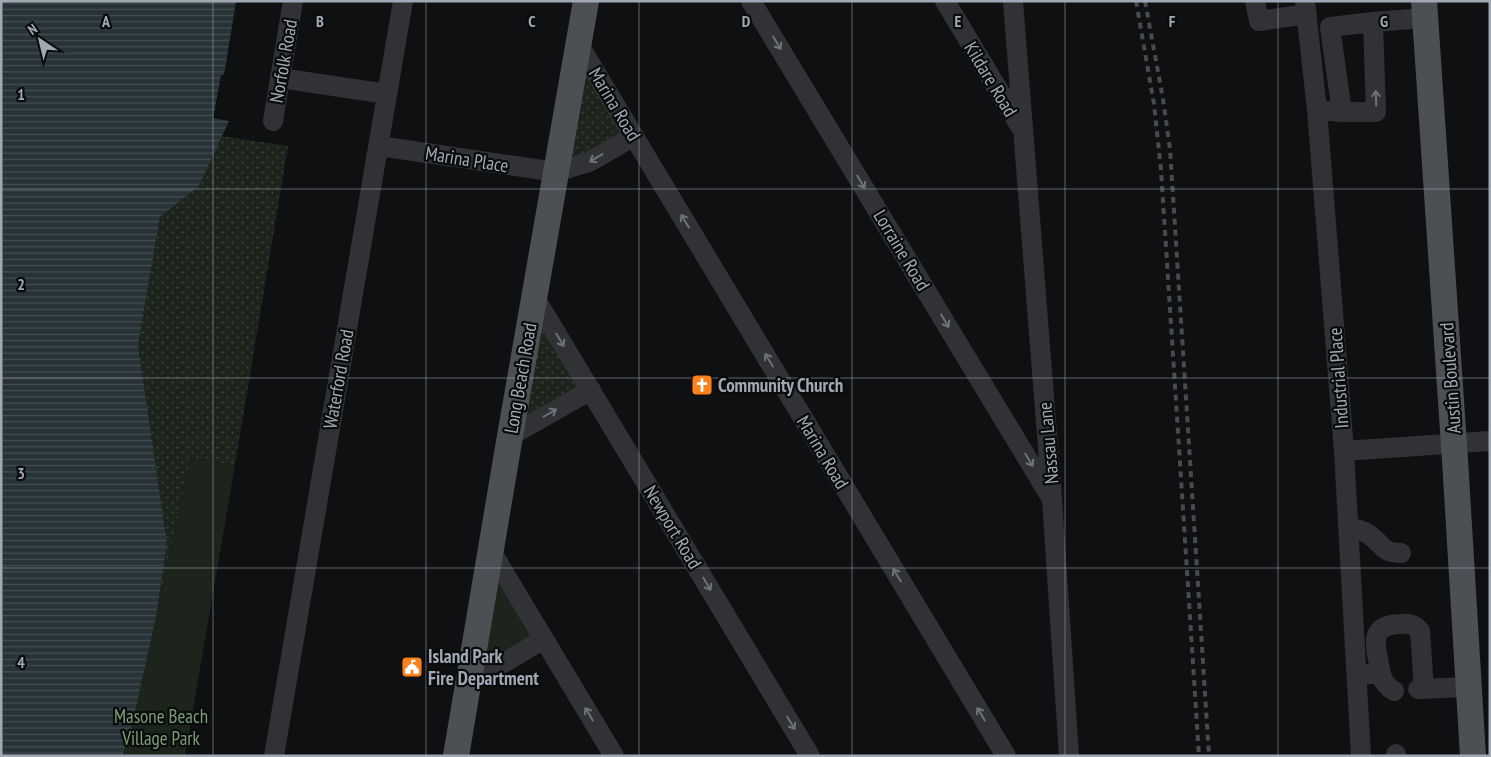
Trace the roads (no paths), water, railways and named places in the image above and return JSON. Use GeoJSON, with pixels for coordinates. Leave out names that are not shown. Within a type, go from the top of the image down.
{"type":"FeatureCollection","features":[{"type":"Feature","properties":{"kind":"main road","name":"Long Beach Road"},"geometry":{"type":"LineString","coordinates":[[456,756],[586,1]]}},
{"type":"Feature","properties":{"kind":"main road","name":"Austin Boulevard"},"geometry":{"type":"LineString","coordinates":[[1425,10],[1473,756]]}},
{"type":"Feature","properties":{"kind":"street","name":"Norfolk Road"},"geometry":{"type":"LineString","coordinates":[[273,121],[293,1]]}},
{"type":"Feature","properties":{"kind":"street","name":"Waterford Road"},"geometry":{"type":"LineString","coordinates":[[274,756],[403,1]]}},
{"type":"Feature","properties":{"kind":"street","name":"Lorraine Road"},"geometry":{"type":"LineString","coordinates":[[752,1],[1052,499]]}},
{"type":"Feature","properties":{"kind":"street","name":"Kildare Road"},"geometry":{"type":"LineString","coordinates":[[945,1],[1022,130]]}},
{"type":"Feature","properties":{"kind":"street","name":"Nassau Lane"},"geometry":{"type":"LineString","coordinates":[[1013,1],[1052,499],[1068,756]]}},
{"type":"Feature","properties":{"kind":"street"},"geometry":{"type":"LineString","coordinates":[[1255,1],[1259,21],[1306,8]]}},
{"type":"Feature","properties":{"kind":"street","name":"Industrial Place"},"geometry":{"type":"LineString","coordinates":[[1306,8],[1317,110],[1344,451],[1361,756]]}},
{"type":"Feature","properties":{"kind":"street"},"geometry":{"type":"LineString","coordinates":[[1342,112],[1330,26],[1373,22],[1425,10]]}},
{"type":"Feature","properties":{"kind":"street"},"geometry":{"type":"LineString","coordinates":[[1317,110],[1376,112],[1373,22]]}},
{"type":"Feature","properties":{"kind":"street","name":"Marina Road"},"geometry":{"type":"LineString","coordinates":[[579,44],[1006,756]]}},
{"type":"Feature","properties":{"kind":"street"},"geometry":{"type":"LineString","coordinates":[[280,78],[387,94]]}},
{"type":"Feature","properties":{"kind":"street"},"geometry":{"type":"LineString","coordinates":[[556,172],[589,162],[634,136]]}},
{"type":"Feature","properties":{"kind":"street","name":"Marina Place"},"geometry":{"type":"LineString","coordinates":[[378,146],[556,172]]}},
{"type":"Feature","properties":{"kind":"street","name":"Newport Road"},"geometry":{"type":"LineString","coordinates":[[535,298],[810,756]]}},
{"type":"Feature","properties":{"kind":"street"},"geometry":{"type":"LineString","coordinates":[[510,436],[591,390]]}},
{"type":"Feature","properties":{"kind":"street"},"geometry":{"type":"LineString","coordinates":[[1344,451],[1490,442]]}},
{"type":"Feature","properties":{"kind":"street"},"geometry":{"type":"LineString","coordinates":[[1348,528],[1361,530],[1370,535],[1385,550],[1402,552]]}},
{"type":"Feature","properties":{"kind":"street"},"geometry":{"type":"LineString","coordinates":[[491,551],[614,756]]}},
{"type":"Feature","properties":{"kind":"street"},"geometry":{"type":"LineString","coordinates":[[1394,691],[1388,687],[1381,674],[1376,640],[1378,632],[1384,625],[1408,623],[1416,626],[1420,631],[1421,689],[1469,687]]}},
{"type":"Feature","properties":{"kind":"street"},"geometry":{"type":"LineString","coordinates":[[468,684],[544,639]]}},
{"type":"Feature","properties":{"kind":"street"},"geometry":{"type":"LineString","coordinates":[[1357,676],[1381,674]]}},
{"type":"Feature","properties":{"kind":"railway"},"geometry":{"type":"LineString","coordinates":[[1136,1],[1154,104],[1161,170],[1199,756]]}},
{"type":"Feature","properties":{"kind":"railway"},"geometry":{"type":"LineString","coordinates":[[1145,1],[1170,149],[1209,756]]}},
{"type":"Feature","properties":{"kind":"place","name":"Community Church"},"geometry":{"type":"Point","coordinates":[702,385]}},
{"type":"Feature","properties":{"kind":"place","name":"Island Park Fire Department"},"geometry":{"type":"Point","coordinates":[412,667]}},
{"type":"Feature","properties":{"kind":"park label","name":"Masone Beach Village Park"},"geometry":{"type":"Point","coordinates":[161,727]}}]}
